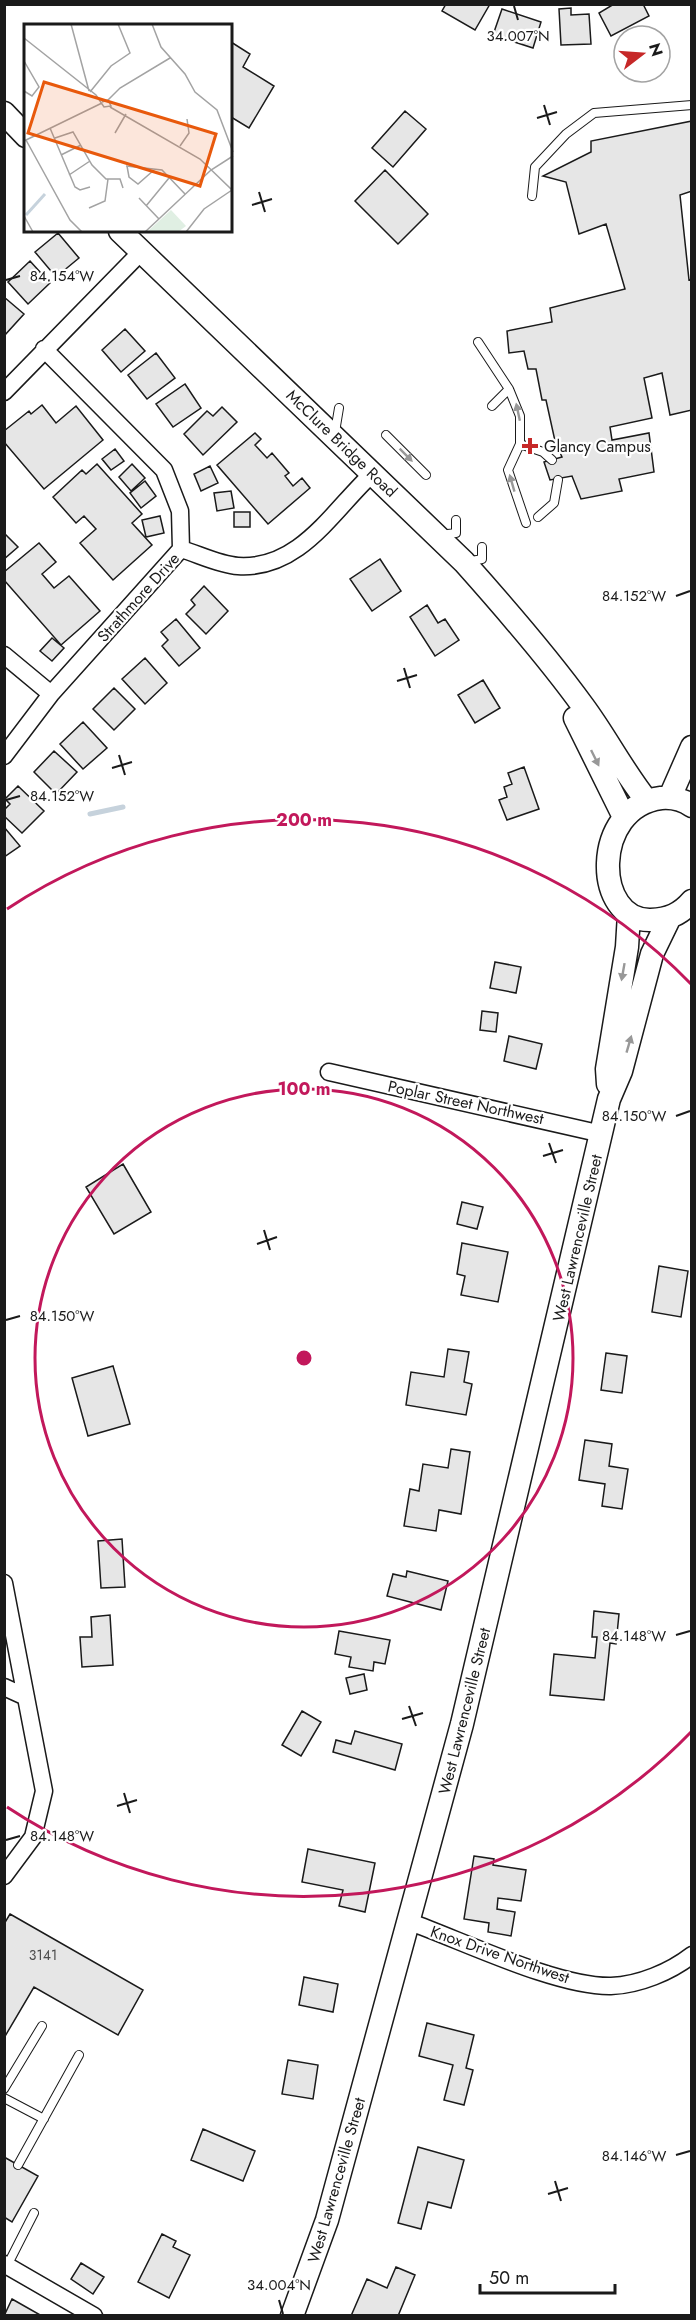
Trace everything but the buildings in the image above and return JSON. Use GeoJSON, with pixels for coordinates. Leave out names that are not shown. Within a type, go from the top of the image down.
{"type":"FeatureCollection","features":[{"type":"Feature","properties":{"kind":"street"},"geometry":{"type":"LineString","coordinates":[[4,113],[24,134]]}},
{"type":"Feature","properties":{"kind":"street","name":"McClure Bridge Road"},"geometry":{"type":"LineString","coordinates":[[121,232],[464,562],[584,707],[625,773],[647,801]]}},
{"type":"Feature","properties":{"kind":"street"},"geometry":{"type":"LineString","coordinates":[[4,392],[142,251]]}},
{"type":"Feature","properties":{"kind":"street","name":"Strathmore Drive"},"geometry":{"type":"LineString","coordinates":[[4,756],[51,694],[181,549],[180,511],[164,470],[44,349]]}},
{"type":"Feature","properties":{"kind":"street"},"geometry":{"type":"LineString","coordinates":[[181,549],[237,566],[273,563],[308,542],[373,473]]}},
{"type":"Feature","properties":{"kind":"street"},"geometry":{"type":"LineString","coordinates":[[4,655],[51,694]]}},
{"type":"Feature","properties":{"kind":"street","name":"McClure Bridge Road"},"geometry":{"type":"LineString","coordinates":[[552,668],[624,817]]}},
{"type":"Feature","properties":{"kind":"street"},"geometry":{"type":"LineString","coordinates":[[670,797],[692,747]]}},
{"type":"Feature","properties":{"kind":"street"},"geometry":{"type":"LineString","coordinates":[[692,806],[685,801],[670,797],[647,801],[624,817],[611,841],[608,867],[610,885],[628,914],[645,920],[669,919],[692,901]]}},
{"type":"Feature","properties":{"kind":"street","name":"West Lawrenceville Street"},"geometry":{"type":"LineString","coordinates":[[609,1099],[607,1069],[627,947],[628,914]]}},
{"type":"Feature","properties":{"kind":"street","name":"West Lawrenceville Street"},"geometry":{"type":"LineString","coordinates":[[291,2316],[327,2220],[410,1922],[462,1724],[609,1099],[621,1071],[652,954],[669,919]]}},
{"type":"Feature","properties":{"kind":"street","name":"Poplar Street Northwest"},"geometry":{"type":"LineString","coordinates":[[329,1072],[602,1134]]}},
{"type":"Feature","properties":{"kind":"street"},"geometry":{"type":"LineString","coordinates":[[4,1583],[44,1791],[33,1837],[4,1876]]}},
{"type":"Feature","properties":{"kind":"street"},"geometry":{"type":"LineString","coordinates":[[4,1687],[26,1697]]}},
{"type":"Feature","properties":{"kind":"street","name":"Knox Drive Northwest"},"geometry":{"type":"LineString","coordinates":[[410,1922],[547,1973],[591,1985],[631,1983],[679,1965],[692,1955]]}},
{"type":"Feature","properties":{"kind":"street"},"geometry":{"type":"LineString","coordinates":[[5,2267],[94,2316]]}},
{"type":"Feature","properties":{"kind":"lane"},"geometry":{"type":"LineString","coordinates":[[532,195],[535,166],[566,134],[594,113],[692,105]]}},
{"type":"Feature","properties":{"kind":"lane"},"geometry":{"type":"LineString","coordinates":[[478,342],[509,389],[520,416],[519,444],[508,470],[526,523]]}},
{"type":"Feature","properties":{"kind":"lane"},"geometry":{"type":"LineString","coordinates":[[492,406],[509,389]]}},
{"type":"Feature","properties":{"kind":"lane"},"geometry":{"type":"LineString","coordinates":[[322,424],[336,426],[339,408]]}},
{"type":"Feature","properties":{"kind":"lane"},"geometry":{"type":"LineString","coordinates":[[386,435],[426,475]]}},
{"type":"Feature","properties":{"kind":"lane"},"geometry":{"type":"LineString","coordinates":[[519,444],[543,452],[552,460]]}},
{"type":"Feature","properties":{"kind":"lane"},"geometry":{"type":"LineString","coordinates":[[538,517],[555,503],[558,480]]}},
{"type":"Feature","properties":{"kind":"lane"},"geometry":{"type":"LineString","coordinates":[[438,536],[456,533],[456,520]]}},
{"type":"Feature","properties":{"kind":"lane"},"geometry":{"type":"LineString","coordinates":[[464,562],[482,559],[482,547]]}},
{"type":"Feature","properties":{"kind":"lane"},"geometry":{"type":"LineString","coordinates":[[4,2089],[42,2026]]}},
{"type":"Feature","properties":{"kind":"lane"},"geometry":{"type":"LineString","coordinates":[[18,2165],[79,2055]]}},
{"type":"Feature","properties":{"kind":"lane"},"geometry":{"type":"LineString","coordinates":[[4,2098],[44,2119]]}},
{"type":"Feature","properties":{"kind":"lane"},"geometry":{"type":"LineString","coordinates":[[5,2267],[34,2213]]}},
{"type":"Feature","properties":{"kind":"waterway"},"geometry":{"type":"LineString","coordinates":[[90,814],[123,807]]}},
{"type":"Feature","properties":{"kind":"place","name":"Glancy Campus"},"geometry":{"type":"Point","coordinates":[530,446]}}]}
